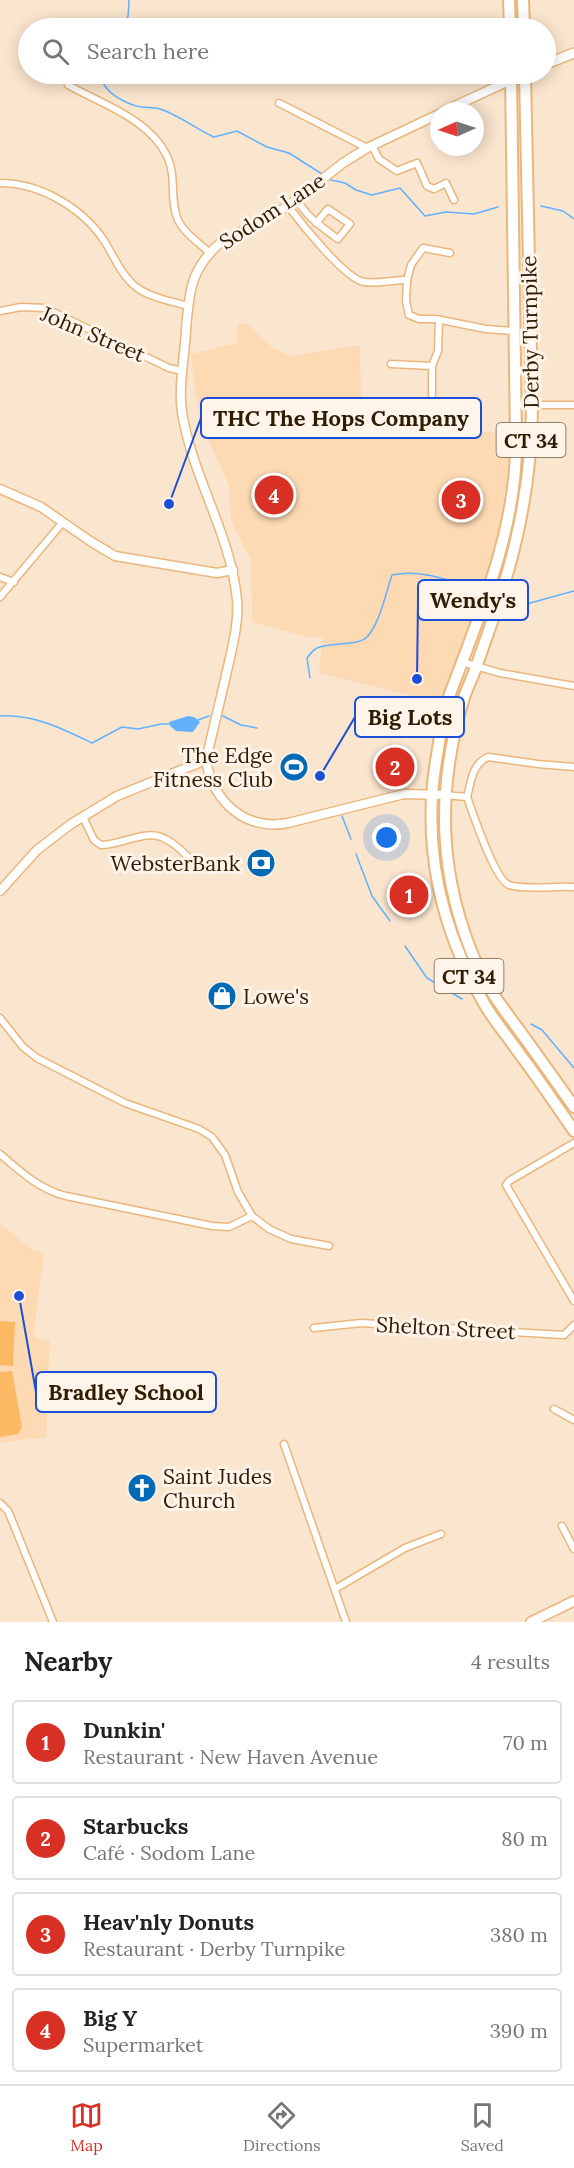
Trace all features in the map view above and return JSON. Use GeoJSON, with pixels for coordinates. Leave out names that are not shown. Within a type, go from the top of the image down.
{"type":"FeatureCollection","features":[{"type":"Feature","properties":{"kind":"highway"},"geometry":{"type":"LineString","coordinates":[[509,0],[510,18]]}},
{"type":"Feature","properties":{"kind":"highway"},"geometry":{"type":"LineString","coordinates":[[523,0],[524,18]]}},
{"type":"Feature","properties":{"kind":"highway","name":"Derby Turnpike"},"geometry":{"type":"LineString","coordinates":[[431,794],[448,698],[503,540],[512,499],[516,452],[516,405],[511,84]]}},
{"type":"Feature","properties":{"kind":"highway","name":"Derby Turnpike"},"geometry":{"type":"LineString","coordinates":[[444,795],[462,702],[516,542],[524,502],[532,424],[524,84]]}},
{"type":"Feature","properties":{"kind":"highway"},"geometry":{"type":"LineString","coordinates":[[516,424],[532,424]]}},
{"type":"Feature","properties":{"kind":"highway"},"geometry":{"type":"LineString","coordinates":[[461,666],[474,671]]}},
{"type":"Feature","properties":{"kind":"highway","name":"CT 34"},"geometry":{"type":"LineString","coordinates":[[431,794],[437,881],[448,924],[460,955],[487,1008],[574,1131]]}},
{"type":"Feature","properties":{"kind":"highway","name":"CT 34"},"geometry":{"type":"LineString","coordinates":[[444,795],[444,834],[449,879],[460,922],[478,968],[574,1107]]}},
{"type":"Feature","properties":{"kind":"main road"},"geometry":{"type":"LineString","coordinates":[[556,60],[574,53]]}},
{"type":"Feature","properties":{"kind":"main road"},"geometry":{"type":"LineString","coordinates":[[531,1622],[574,1601]]}},
{"type":"Feature","properties":{"kind":"street"},"geometry":{"type":"LineString","coordinates":[[462,102],[497,84]]}},
{"type":"Feature","properties":{"kind":"street"},"geometry":{"type":"LineString","coordinates":[[68,85],[146,129],[164,150],[169,160],[175,209],[179,222],[210,253]]}},
{"type":"Feature","properties":{"kind":"street"},"geometry":{"type":"LineString","coordinates":[[279,103],[369,147],[380,159],[397,171],[417,164],[427,186],[434,189],[446,183],[454,200]]}},
{"type":"Feature","properties":{"kind":"street","name":"Sodom Lane"},"geometry":{"type":"LineString","coordinates":[[430,118],[369,147],[342,164],[288,206],[219,244],[210,253],[195,274],[191,285],[183,371],[182,410],[189,441],[233,570],[237,603],[235,633],[206,760],[208,775],[217,794],[240,816],[261,824],[276,825],[404,794],[444,795]]}},
{"type":"Feature","properties":{"kind":"street"},"geometry":{"type":"LineString","coordinates":[[0,183],[28,186],[65,204],[97,231],[133,285],[153,296],[188,306]]}},
{"type":"Feature","properties":{"kind":"street"},"geometry":{"type":"LineString","coordinates":[[297,199],[304,213],[316,223],[338,239],[350,224],[328,209],[316,223]]}},
{"type":"Feature","properties":{"kind":"street"},"geometry":{"type":"LineString","coordinates":[[288,206],[305,228],[352,277],[364,282],[407,280]]}},
{"type":"Feature","properties":{"kind":"street"},"geometry":{"type":"LineString","coordinates":[[450,253],[423,248],[411,265],[407,280],[406,301],[409,315],[419,319],[515,332]]}},
{"type":"Feature","properties":{"kind":"street","name":"John Street"},"geometry":{"type":"LineString","coordinates":[[0,311],[21,307],[45,308],[169,368],[183,371]]}},
{"type":"Feature","properties":{"kind":"street"},"geometry":{"type":"LineString","coordinates":[[432,395],[432,366],[438,351],[439,320]]}},
{"type":"Feature","properties":{"kind":"street"},"geometry":{"type":"LineString","coordinates":[[391,364],[432,366]]}},
{"type":"Feature","properties":{"kind":"street"},"geometry":{"type":"LineString","coordinates":[[516,405],[574,405]]}},
{"type":"Feature","properties":{"kind":"street"},"geometry":{"type":"LineString","coordinates":[[0,489],[40,507],[90,542],[115,556],[217,573],[233,570]]}},
{"type":"Feature","properties":{"kind":"street"},"geometry":{"type":"LineString","coordinates":[[0,597],[63,522]]}},
{"type":"Feature","properties":{"kind":"street"},"geometry":{"type":"LineString","coordinates":[[0,576],[14,582]]}},
{"type":"Feature","properties":{"kind":"street"},"geometry":{"type":"LineString","coordinates":[[474,671],[574,686]]}},
{"type":"Feature","properties":{"kind":"street"},"geometry":{"type":"LineString","coordinates":[[574,767],[488,757],[480,760],[476,767],[467,797],[495,868],[506,884],[515,887],[574,887]]}},
{"type":"Feature","properties":{"kind":"street"},"geometry":{"type":"LineString","coordinates":[[0,891],[37,850],[62,830],[117,795],[206,760]]}},
{"type":"Feature","properties":{"kind":"street"},"geometry":{"type":"LineString","coordinates":[[444,795],[467,797]]}},
{"type":"Feature","properties":{"kind":"street"},"geometry":{"type":"LineString","coordinates":[[83,817],[94,840],[101,845],[147,835],[158,836],[170,841],[190,859]]}},
{"type":"Feature","properties":{"kind":"street"},"geometry":{"type":"LineString","coordinates":[[0,1018],[23,1047],[47,1063],[125,1103],[199,1129],[212,1137],[225,1155],[238,1191],[252,1216],[269,1229],[291,1239],[329,1246]]}},
{"type":"Feature","properties":{"kind":"street"},"geometry":{"type":"LineString","coordinates":[[574,1143],[509,1181],[506,1185],[574,1301]]}},
{"type":"Feature","properties":{"kind":"street"},"geometry":{"type":"LineString","coordinates":[[0,1154],[36,1184],[66,1197],[213,1226],[229,1227],[252,1216]]}},
{"type":"Feature","properties":{"kind":"street","name":"Shelton Street"},"geometry":{"type":"LineString","coordinates":[[314,1328],[362,1323],[564,1335],[574,1325]]}},
{"type":"Feature","properties":{"kind":"street"},"geometry":{"type":"LineString","coordinates":[[554,1409],[574,1420]]}},
{"type":"Feature","properties":{"kind":"street"},"geometry":{"type":"LineString","coordinates":[[284,1444],[346,1622]]}},
{"type":"Feature","properties":{"kind":"street"},"geometry":{"type":"LineString","coordinates":[[0,1503],[8,1511],[53,1622]]}},
{"type":"Feature","properties":{"kind":"street"},"geometry":{"type":"LineString","coordinates":[[562,1526],[574,1549]]}},
{"type":"Feature","properties":{"kind":"street"},"geometry":{"type":"LineString","coordinates":[[335,1589],[405,1548],[441,1534]]}},
{"type":"Feature","properties":{"kind":"shaded area"},"geometry":{"type":"Polygon","coordinates":[[[238,324],[248,324],[274,349],[292,356],[360,345],[361,403],[365,430],[510,433],[508,469],[498,540],[442,703],[319,673],[323,637],[308,637],[252,622],[251,560],[231,521],[229,485],[202,426],[191,354],[237,343],[238,324]]]}},
{"type":"Feature","properties":{"kind":"shaded area"},"geometry":{"type":"Polygon","coordinates":[[[0,1223],[32,1250],[44,1253],[33,1337],[50,1341],[46,1437],[0,1443],[0,1223]]]}},
{"type":"Feature","properties":{"kind":"shaded area"},"geometry":{"type":"Polygon","coordinates":[[[0,1321],[15,1322],[13,1366],[0,1365],[0,1321]]]}},
{"type":"Feature","properties":{"kind":"shaded area"},"geometry":{"type":"Polygon","coordinates":[[[12,1371],[22,1427],[18,1434],[0,1437],[0,1372],[12,1371]]]}},
{"type":"Feature","properties":{"kind":"water"},"geometry":{"type":"Polygon","coordinates":[[[188,716],[200,722],[193,732],[176,731],[170,726],[169,722],[188,716]]]}},
{"type":"Feature","properties":{"kind":"waterway"},"geometry":{"type":"LineString","coordinates":[[127,18],[129,0]]}},
{"type":"Feature","properties":{"kind":"waterway"},"geometry":{"type":"LineString","coordinates":[[104,84],[115,96],[128,103],[141,107],[158,108],[214,137],[237,131],[267,147],[289,153],[322,174]]}},
{"type":"Feature","properties":{"kind":"waterway"},"geometry":{"type":"LineString","coordinates":[[331,180],[345,183],[356,190],[372,195],[400,188],[425,216],[446,212],[474,214],[498,207]]}},
{"type":"Feature","properties":{"kind":"waterway"},"geometry":{"type":"LineString","coordinates":[[541,206],[563,211],[574,219]]}},
{"type":"Feature","properties":{"kind":"waterway"},"geometry":{"type":"LineString","coordinates":[[310,678],[307,658],[312,652],[323,646],[358,642],[372,631],[392,575],[424,574],[474,588]]}},
{"type":"Feature","properties":{"kind":"waterway"},"geometry":{"type":"LineString","coordinates":[[519,606],[574,591]]}},
{"type":"Feature","properties":{"kind":"waterway"},"geometry":{"type":"LineString","coordinates":[[0,716],[36,720],[92,743],[122,727],[138,729],[169,724]]}},
{"type":"Feature","properties":{"kind":"waterway"},"geometry":{"type":"LineString","coordinates":[[198,720],[209,716]]}},
{"type":"Feature","properties":{"kind":"waterway"},"geometry":{"type":"LineString","coordinates":[[223,716],[241,725],[257,728]]}},
{"type":"Feature","properties":{"kind":"waterway"},"geometry":{"type":"LineString","coordinates":[[342,816],[351,839]]}},
{"type":"Feature","properties":{"kind":"waterway"},"geometry":{"type":"LineString","coordinates":[[356,854],[372,896],[390,921]]}},
{"type":"Feature","properties":{"kind":"waterway"},"geometry":{"type":"LineString","coordinates":[[405,946],[427,978],[462,999]]}},
{"type":"Feature","properties":{"kind":"waterway"},"geometry":{"type":"LineString","coordinates":[[531,1024],[542,1030],[574,1068]]}},
{"type":"Feature","properties":{"kind":"place","name":"Big Y"},"geometry":{"type":"Point","coordinates":[274,495]}},
{"type":"Feature","properties":{"kind":"place","name":"Heav'nly Donuts"},"geometry":{"type":"Point","coordinates":[461,500]}},
{"type":"Feature","properties":{"kind":"place","name":"THC The Hops Company"},"geometry":{"type":"Point","coordinates":[169,504]}},
{"type":"Feature","properties":{"kind":"place","name":"Wendy's"},"geometry":{"type":"Point","coordinates":[417,679]}},
{"type":"Feature","properties":{"kind":"place","name":"The Edge Fitness Club"},"geometry":{"type":"Point","coordinates":[294,767]}},
{"type":"Feature","properties":{"kind":"place","name":"Starbucks"},"geometry":{"type":"Point","coordinates":[395,767]}},
{"type":"Feature","properties":{"kind":"place","name":"Big Lots"},"geometry":{"type":"Point","coordinates":[320,776]}},
{"type":"Feature","properties":{"kind":"place","name":"WebsterBank"},"geometry":{"type":"Point","coordinates":[261,863]}},
{"type":"Feature","properties":{"kind":"place","name":"Dunkin'"},"geometry":{"type":"Point","coordinates":[409,895]}},
{"type":"Feature","properties":{"kind":"place","name":"Lowe's"},"geometry":{"type":"Point","coordinates":[222,996]}},
{"type":"Feature","properties":{"kind":"place","name":"Bradley School"},"geometry":{"type":"Point","coordinates":[19,1296]}},
{"type":"Feature","properties":{"kind":"place","name":"Saint Judes Church"},"geometry":{"type":"Point","coordinates":[142,1488]}}]}
